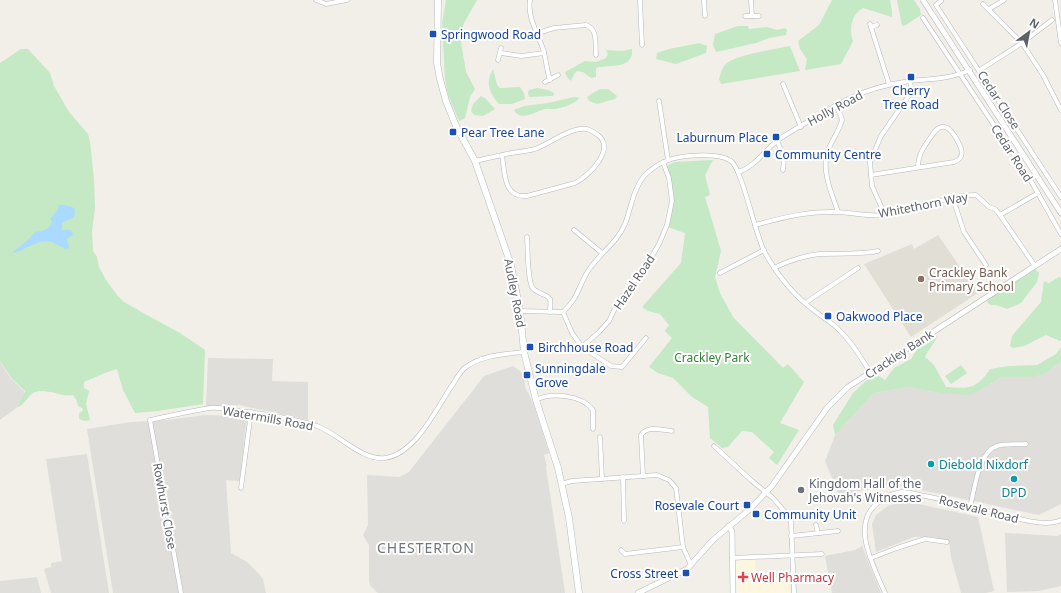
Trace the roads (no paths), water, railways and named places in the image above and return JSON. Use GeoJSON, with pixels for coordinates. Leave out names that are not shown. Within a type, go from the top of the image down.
{"type":"FeatureCollection","features":[{"type":"Feature","properties":{"kind":"main road","name":"Audley Road"},"geometry":{"type":"LineString","coordinates":[[438,0],[437,63],[440,79],[448,107],[475,161],[511,265],[520,311],[524,352],[536,400],[562,484],[569,518],[579,593]]}},
{"type":"Feature","properties":{"kind":"street"},"geometry":{"type":"LineString","coordinates":[[316,0],[326,4],[348,0]]}},
{"type":"Feature","properties":{"kind":"street"},"geometry":{"type":"LineString","coordinates":[[431,0],[438,0]]}},
{"type":"Feature","properties":{"kind":"street"},"geometry":{"type":"LineString","coordinates":[[530,0],[532,22],[538,33],[550,80]]}},
{"type":"Feature","properties":{"kind":"street"},"geometry":{"type":"LineString","coordinates":[[640,0],[642,45]]}},
{"type":"Feature","properties":{"kind":"street"},"geometry":{"type":"LineString","coordinates":[[704,0],[705,16]]}},
{"type":"Feature","properties":{"kind":"street"},"geometry":{"type":"LineString","coordinates":[[751,0],[752,16]]}},
{"type":"Feature","properties":{"kind":"street","name":"Cedar Road"},"geometry":{"type":"LineString","coordinates":[[923,0],[970,70],[1061,213]]}},
{"type":"Feature","properties":{"kind":"street"},"geometry":{"type":"LineString","coordinates":[[988,10],[1004,0]]}},
{"type":"Feature","properties":{"kind":"street"},"geometry":{"type":"LineString","coordinates":[[1055,0],[1060,22],[1061,43]]}},
{"type":"Feature","properties":{"kind":"street","name":"Cedar Close"},"geometry":{"type":"LineString","coordinates":[[941,1],[936,4],[1061,197]]}},
{"type":"Feature","properties":{"kind":"street"},"geometry":{"type":"LineString","coordinates":[[983,4],[1022,43],[1043,75],[1061,110]]}},
{"type":"Feature","properties":{"kind":"street"},"geometry":{"type":"LineString","coordinates":[[745,16],[759,16]]}},
{"type":"Feature","properties":{"kind":"street","name":"Cedar Road"},"geometry":{"type":"LineString","coordinates":[[926,20],[1038,193],[1060,231]]}},
{"type":"Feature","properties":{"kind":"street"},"geometry":{"type":"LineString","coordinates":[[980,70],[1050,23]]}},
{"type":"Feature","properties":{"kind":"street"},"geometry":{"type":"LineString","coordinates":[[538,33],[554,28],[586,25],[590,26],[595,32],[596,55]]}},
{"type":"Feature","properties":{"kind":"street"},"geometry":{"type":"LineString","coordinates":[[877,25],[871,25],[889,84]]}},
{"type":"Feature","properties":{"kind":"street"},"geometry":{"type":"LineString","coordinates":[[498,60],[501,50],[521,56],[544,53]]}},
{"type":"Feature","properties":{"kind":"street","name":"Holly Road"},"geometry":{"type":"LineString","coordinates":[[738,172],[752,165],[777,141],[860,93],[889,84],[948,77],[970,70]]}},
{"type":"Feature","properties":{"kind":"street"},"geometry":{"type":"LineString","coordinates":[[545,82],[558,75]]}},
{"type":"Feature","properties":{"kind":"street"},"geometry":{"type":"LineString","coordinates":[[885,215],[872,186],[870,162],[881,136],[910,94],[910,81]]}},
{"type":"Feature","properties":{"kind":"street"},"geometry":{"type":"LineString","coordinates":[[783,84],[801,127]]}},
{"type":"Feature","properties":{"kind":"street","name":"Hazel Road"},"geometry":{"type":"LineString","coordinates":[[582,347],[609,321],[618,302],[647,265],[659,244],[667,225],[672,201],[659,101]]}},
{"type":"Feature","properties":{"kind":"street"},"geometry":{"type":"LineString","coordinates":[[836,106],[842,120],[827,153],[826,164],[828,180],[838,212]]}},
{"type":"Feature","properties":{"kind":"street"},"geometry":{"type":"LineString","coordinates":[[871,174],[954,162],[959,160],[963,154],[962,148],[949,128],[944,126],[936,130],[920,154],[918,167]]}},
{"type":"Feature","properties":{"kind":"street"},"geometry":{"type":"LineString","coordinates":[[475,161],[502,155],[536,149],[580,129],[587,129],[599,136],[603,140],[604,146],[603,153],[595,167],[581,180],[575,183],[526,196],[514,195],[508,188],[502,155]]}},
{"type":"Feature","properties":{"kind":"street","name":"Cedar Road"},"geometry":{"type":"LineString","coordinates":[[1015,141],[1022,136]]}},
{"type":"Feature","properties":{"kind":"street"},"geometry":{"type":"LineString","coordinates":[[777,141],[785,161],[783,170]]}},
{"type":"Feature","properties":{"kind":"street"},"geometry":{"type":"LineString","coordinates":[[520,311],[563,312],[574,300],[588,271],[618,236],[625,224],[637,186],[652,169],[666,161],[680,157],[715,154],[730,160],[738,172],[764,250],[774,268],[786,284],[805,303],[841,332],[857,351],[870,372]]}},
{"type":"Feature","properties":{"kind":"street"},"geometry":{"type":"LineString","coordinates":[[1000,215],[1038,193]]}},
{"type":"Feature","properties":{"kind":"street","name":"Whitethorn Way"},"geometry":{"type":"LineString","coordinates":[[755,225],[794,215],[820,212],[838,212],[865,216],[885,215],[976,195],[989,207],[995,209],[1000,215],[1035,266]]}},
{"type":"Feature","properties":{"kind":"street"},"geometry":{"type":"LineString","coordinates":[[953,199],[964,232],[986,265]]}},
{"type":"Feature","properties":{"kind":"street"},"geometry":{"type":"LineString","coordinates":[[574,230],[602,253]]}},
{"type":"Feature","properties":{"kind":"street"},"geometry":{"type":"LineString","coordinates":[[527,237],[532,284],[535,291],[549,298],[550,312]]}},
{"type":"Feature","properties":{"kind":"street","name":"Crackley Bank"},"geometry":{"type":"LineString","coordinates":[[638,593],[682,572],[691,565],[713,540],[749,510],[772,486],[827,408],[848,387],[1061,249]]}},
{"type":"Feature","properties":{"kind":"street"},"geometry":{"type":"LineString","coordinates":[[720,274],[764,250]]}},
{"type":"Feature","properties":{"kind":"street"},"geometry":{"type":"LineString","coordinates":[[774,268],[807,256],[820,254],[859,254],[878,251]]}},
{"type":"Feature","properties":{"kind":"street"},"geometry":{"type":"LineString","coordinates":[[805,303],[858,268]]}},
{"type":"Feature","properties":{"kind":"street"},"geometry":{"type":"LineString","coordinates":[[563,312],[572,333],[582,347],[612,366],[622,367],[646,338]]}},
{"type":"Feature","properties":{"kind":"street","name":"Watermills Road"},"geometry":{"type":"LineString","coordinates":[[150,420],[211,408],[251,412],[318,427],[333,434],[365,454],[386,458],[402,451],[415,441],[464,367],[481,359],[524,352]]}},
{"type":"Feature","properties":{"kind":"street"},"geometry":{"type":"LineString","coordinates":[[536,400],[548,395],[581,400],[592,410],[593,429]]}},
{"type":"Feature","properties":{"kind":"street"},"geometry":{"type":"LineString","coordinates":[[241,488],[251,412]]}},
{"type":"Feature","properties":{"kind":"street","name":"Rowhurst Close"},"geometry":{"type":"LineString","coordinates":[[150,420],[181,593]]}},
{"type":"Feature","properties":{"kind":"street"},"geometry":{"type":"LineString","coordinates":[[643,476],[641,435],[648,429],[672,431]]}},
{"type":"Feature","properties":{"kind":"street"},"geometry":{"type":"LineString","coordinates":[[600,437],[602,479]]}},
{"type":"Feature","properties":{"kind":"street"},"geometry":{"type":"LineString","coordinates":[[970,506],[982,459],[989,451],[998,446],[1026,444]]}},
{"type":"Feature","properties":{"kind":"street"},"geometry":{"type":"LineString","coordinates":[[714,446],[773,498],[790,518],[794,593]]}},
{"type":"Feature","properties":{"kind":"street"},"geometry":{"type":"LineString","coordinates":[[562,484],[572,481],[643,476],[661,476],[669,480],[674,484],[677,493],[683,547],[691,565]]}},
{"type":"Feature","properties":{"kind":"street"},"geometry":{"type":"LineString","coordinates":[[623,477],[624,521]]}},
{"type":"Feature","properties":{"kind":"street","name":"Rosevale Road"},"geometry":{"type":"LineString","coordinates":[[885,593],[864,537],[864,523],[876,504],[892,494],[902,492],[939,499],[1030,522],[1051,523],[1061,520]]}},
{"type":"Feature","properties":{"kind":"street"},"geometry":{"type":"LineString","coordinates":[[816,525],[818,533]]}},
{"type":"Feature","properties":{"kind":"street"},"geometry":{"type":"LineString","coordinates":[[729,526],[732,532],[734,593]]}},
{"type":"Feature","properties":{"kind":"street"},"geometry":{"type":"LineString","coordinates":[[791,536],[838,531]]}},
{"type":"Feature","properties":{"kind":"street"},"geometry":{"type":"LineString","coordinates":[[871,558],[925,539],[947,542]]}},
{"type":"Feature","properties":{"kind":"street"},"geometry":{"type":"LineString","coordinates":[[621,550],[625,554],[683,547]]}},
{"type":"Feature","properties":{"kind":"street"},"geometry":{"type":"LineString","coordinates":[[732,558],[822,554]]}},
{"type":"Feature","properties":{"kind":"water"},"geometry":{"type":"Polygon","coordinates":[[[59,205],[74,208],[74,217],[62,223],[62,230],[71,230],[73,235],[67,239],[69,248],[66,249],[47,241],[37,243],[12,253],[35,232],[50,226],[52,221],[50,219],[57,211],[59,205]]]}},
{"type":"Feature","properties":{"kind":"place","name":"Springwood Road"},"geometry":{"type":"Point","coordinates":[433,34]}},
{"type":"Feature","properties":{"kind":"place","name":"Cherry Tree Road"},"geometry":{"type":"Point","coordinates":[911,77]}},
{"type":"Feature","properties":{"kind":"place","name":"Pear Tree Lane"},"geometry":{"type":"Point","coordinates":[453,132]}},
{"type":"Feature","properties":{"kind":"place","name":"Laburnum Place"},"geometry":{"type":"Point","coordinates":[776,137]}},
{"type":"Feature","properties":{"kind":"place","name":"Community Centre"},"geometry":{"type":"Point","coordinates":[767,154]}},
{"type":"Feature","properties":{"kind":"place","name":"Crackley Bank Primary School"},"geometry":{"type":"Point","coordinates":[921,279]}},
{"type":"Feature","properties":{"kind":"place","name":"Oakwood Place"},"geometry":{"type":"Point","coordinates":[828,316]}},
{"type":"Feature","properties":{"kind":"place","name":"Birchhouse Road"},"geometry":{"type":"Point","coordinates":[530,347]}},
{"type":"Feature","properties":{"kind":"place","name":"Sunningdale Grove"},"geometry":{"type":"Point","coordinates":[527,375]}},
{"type":"Feature","properties":{"kind":"place","name":"Diebold Nixdorf"},"geometry":{"type":"Point","coordinates":[931,464]}},
{"type":"Feature","properties":{"kind":"place","name":"DPD"},"geometry":{"type":"Point","coordinates":[1014,479]}},
{"type":"Feature","properties":{"kind":"place","name":"Kingdom Hall of the Jehovah's Witnesses"},"geometry":{"type":"Point","coordinates":[801,490]}},
{"type":"Feature","properties":{"kind":"place","name":"Rosevale Court"},"geometry":{"type":"Point","coordinates":[747,505]}},
{"type":"Feature","properties":{"kind":"place","name":"Community Unit"},"geometry":{"type":"Point","coordinates":[756,514]}},
{"type":"Feature","properties":{"kind":"place","name":"Cross Street"},"geometry":{"type":"Point","coordinates":[686,573]}},
{"type":"Feature","properties":{"kind":"place","name":"Well Pharmacy"},"geometry":{"type":"Point","coordinates":[743,577]}},
{"type":"Feature","properties":{"kind":"district","name":"CHESTERTON"},"geometry":{"type":"Point","coordinates":[426,547]}},
{"type":"Feature","properties":{"kind":"park label","name":"Crackley Park"},"geometry":{"type":"Point","coordinates":[712,357]}}]}
